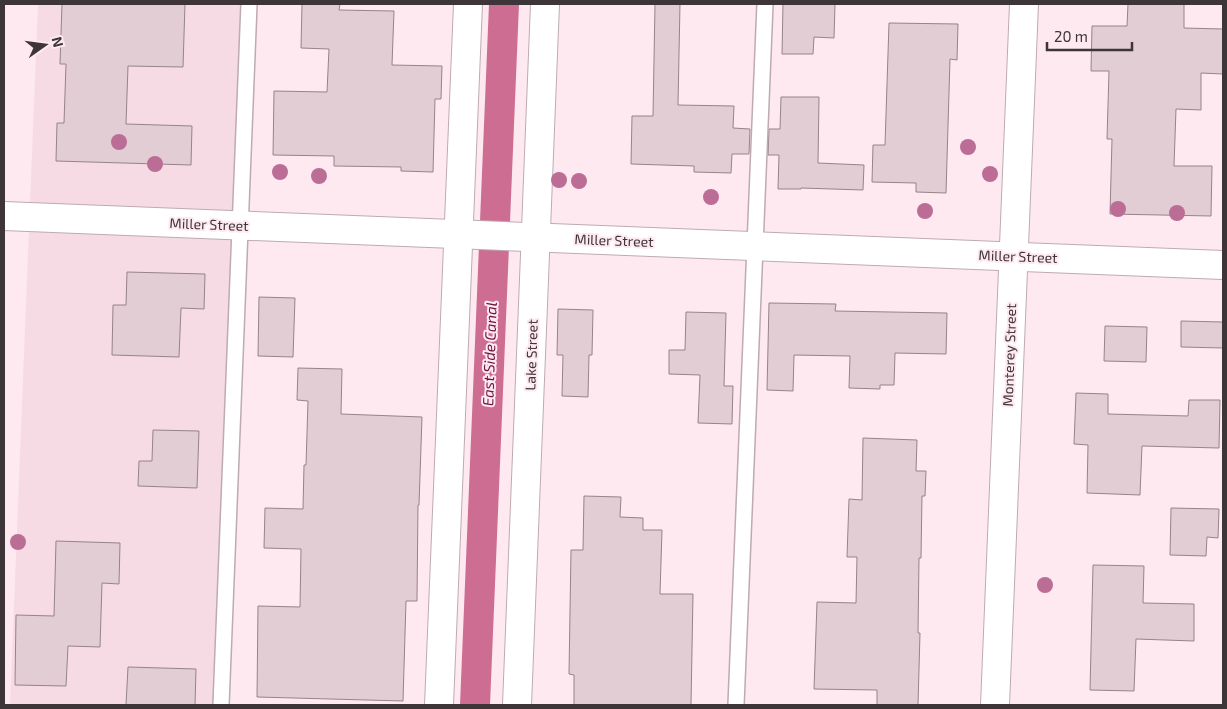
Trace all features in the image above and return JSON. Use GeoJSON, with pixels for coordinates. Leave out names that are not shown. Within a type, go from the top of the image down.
{"type":"FeatureCollection","features":[{"type":"Feature","properties":{"kind":"street"},"geometry":{"type":"LineString","coordinates":[[439,705],[468,4]]}},
{"type":"Feature","properties":{"kind":"street","name":"Lake Street"},"geometry":{"type":"LineString","coordinates":[[517,705],[545,4]]}},
{"type":"Feature","properties":{"kind":"street","name":"Monterey Street"},"geometry":{"type":"LineString","coordinates":[[995,705],[1024,4]]}},
{"type":"Feature","properties":{"kind":"street","name":"Miller Street"},"geometry":{"type":"LineString","coordinates":[[4,216],[1223,265]]}},
{"type":"Feature","properties":{"kind":"lane"},"geometry":{"type":"LineString","coordinates":[[221,705],[249,4]]}},
{"type":"Feature","properties":{"kind":"lane"},"geometry":{"type":"LineString","coordinates":[[736,705],[765,4]]}},
{"type":"Feature","properties":{"kind":"shaded area"},"geometry":{"type":"Polygon","coordinates":[[[38,4],[249,4],[219,705],[10,705],[38,4]]]}},
{"type":"Feature","properties":{"kind":"building"},"geometry":{"type":"Polygon","coordinates":[[[62,4],[185,4],[183,67],[128,66],[126,124],[192,126],[191,165],[56,161],[57,123],[64,123],[66,64],[60,64],[62,4]]]}},
{"type":"Feature","properties":{"kind":"building"},"geometry":{"type":"Polygon","coordinates":[[[302,4],[340,4],[339,10],[394,11],[392,65],[442,66],[441,99],[435,99],[433,172],[401,171],[401,167],[334,166],[334,156],[273,155],[274,91],[327,92],[329,49],[301,48],[302,4]]]}},
{"type":"Feature","properties":{"kind":"building"},"geometry":{"type":"Polygon","coordinates":[[[655,4],[680,4],[678,105],[734,106],[733,128],[750,129],[749,154],[732,154],[731,173],[694,172],[694,166],[631,164],[632,116],[653,116],[655,4]]]}},
{"type":"Feature","properties":{"kind":"building"},"geometry":{"type":"Polygon","coordinates":[[[783,4],[835,4],[834,38],[814,37],[813,54],[782,54],[783,4]]]}},
{"type":"Feature","properties":{"kind":"building"},"geometry":{"type":"Polygon","coordinates":[[[1128,4],[1184,4],[1184,28],[1223,29],[1223,74],[1201,73],[1201,110],[1176,109],[1174,166],[1212,166],[1211,216],[1110,214],[1112,139],[1107,139],[1109,71],[1091,71],[1092,26],[1127,26],[1128,4]]]}},
{"type":"Feature","properties":{"kind":"building"},"geometry":{"type":"Polygon","coordinates":[[[889,23],[958,24],[957,60],[950,59],[946,193],[916,192],[916,183],[872,182],[873,145],[885,145],[889,23]]]}},
{"type":"Feature","properties":{"kind":"building"},"geometry":{"type":"Polygon","coordinates":[[[781,97],[819,97],[818,163],[864,165],[863,190],[778,189],[779,155],[768,155],[769,129],[780,129],[781,97]]]}},
{"type":"Feature","properties":{"kind":"building"},"geometry":{"type":"Polygon","coordinates":[[[127,272],[205,274],[204,309],[181,308],[179,357],[112,355],[113,305],[126,305],[127,272]]]}},
{"type":"Feature","properties":{"kind":"building"},"geometry":{"type":"Polygon","coordinates":[[[259,297],[295,298],[293,357],[258,356],[259,297]]]}},
{"type":"Feature","properties":{"kind":"building"},"geometry":{"type":"Polygon","coordinates":[[[769,303],[836,304],[835,311],[947,313],[946,354],[895,353],[894,385],[880,385],[880,389],[849,388],[850,356],[794,355],[793,391],[767,390],[769,303]]]}},
{"type":"Feature","properties":{"kind":"building"},"geometry":{"type":"Polygon","coordinates":[[[558,309],[593,310],[592,355],[589,355],[588,397],[562,396],[563,355],[557,355],[558,309]]]}},
{"type":"Feature","properties":{"kind":"building"},"geometry":{"type":"Polygon","coordinates":[[[686,312],[726,313],[724,386],[733,386],[732,424],[698,423],[700,375],[669,374],[669,350],[685,350],[686,312]]]}},
{"type":"Feature","properties":{"kind":"building"},"geometry":{"type":"Polygon","coordinates":[[[1181,321],[1223,322],[1223,348],[1181,347],[1181,321]]]}},
{"type":"Feature","properties":{"kind":"building"},"geometry":{"type":"Polygon","coordinates":[[[1105,326],[1147,327],[1146,362],[1104,361],[1105,326]]]}},
{"type":"Feature","properties":{"kind":"building"},"geometry":{"type":"Polygon","coordinates":[[[298,368],[342,369],[341,414],[422,417],[418,505],[417,601],[406,601],[403,701],[257,697],[258,606],[300,607],[301,549],[264,548],[265,508],[303,509],[308,401],[297,400],[298,368]]]}},
{"type":"Feature","properties":{"kind":"building"},"geometry":{"type":"Polygon","coordinates":[[[1076,393],[1108,394],[1108,414],[1188,416],[1189,400],[1220,400],[1219,448],[1142,446],[1140,495],[1087,493],[1088,445],[1074,444],[1076,393]]]}},
{"type":"Feature","properties":{"kind":"building"},"geometry":{"type":"Polygon","coordinates":[[[153,430],[199,431],[197,488],[138,486],[139,461],[152,461],[153,430]]]}},
{"type":"Feature","properties":{"kind":"building"},"geometry":{"type":"Polygon","coordinates":[[[863,438],[917,440],[916,471],[926,471],[925,496],[922,496],[921,558],[919,558],[918,633],[920,633],[918,705],[877,705],[877,690],[814,689],[817,602],[856,603],[857,557],[847,557],[849,499],[862,500],[863,438]]]}},
{"type":"Feature","properties":{"kind":"building"},"geometry":{"type":"Polygon","coordinates":[[[584,496],[621,497],[620,517],[643,518],[643,530],[662,530],[660,594],[693,594],[691,705],[574,705],[574,675],[569,674],[571,550],[583,550],[584,496]]]}},
{"type":"Feature","properties":{"kind":"building"},"geometry":{"type":"Polygon","coordinates":[[[1171,508],[1219,509],[1218,538],[1207,537],[1206,556],[1170,555],[1171,508]]]}},
{"type":"Feature","properties":{"kind":"building"},"geometry":{"type":"Polygon","coordinates":[[[56,541],[120,543],[119,584],[102,583],[100,647],[68,646],[66,686],[15,685],[16,615],[54,616],[56,541]]]}},
{"type":"Feature","properties":{"kind":"building"},"geometry":{"type":"Polygon","coordinates":[[[1093,565],[1144,566],[1143,603],[1194,604],[1194,641],[1136,639],[1134,691],[1090,690],[1093,565]]]}},
{"type":"Feature","properties":{"kind":"building"},"geometry":{"type":"Polygon","coordinates":[[[128,667],[196,669],[195,705],[126,705],[128,667]]]}},
{"type":"Feature","properties":{"kind":"waterway","name":"East Side Canal"},"geometry":{"type":"LineString","coordinates":[[475,705],[504,4]]}}]}
